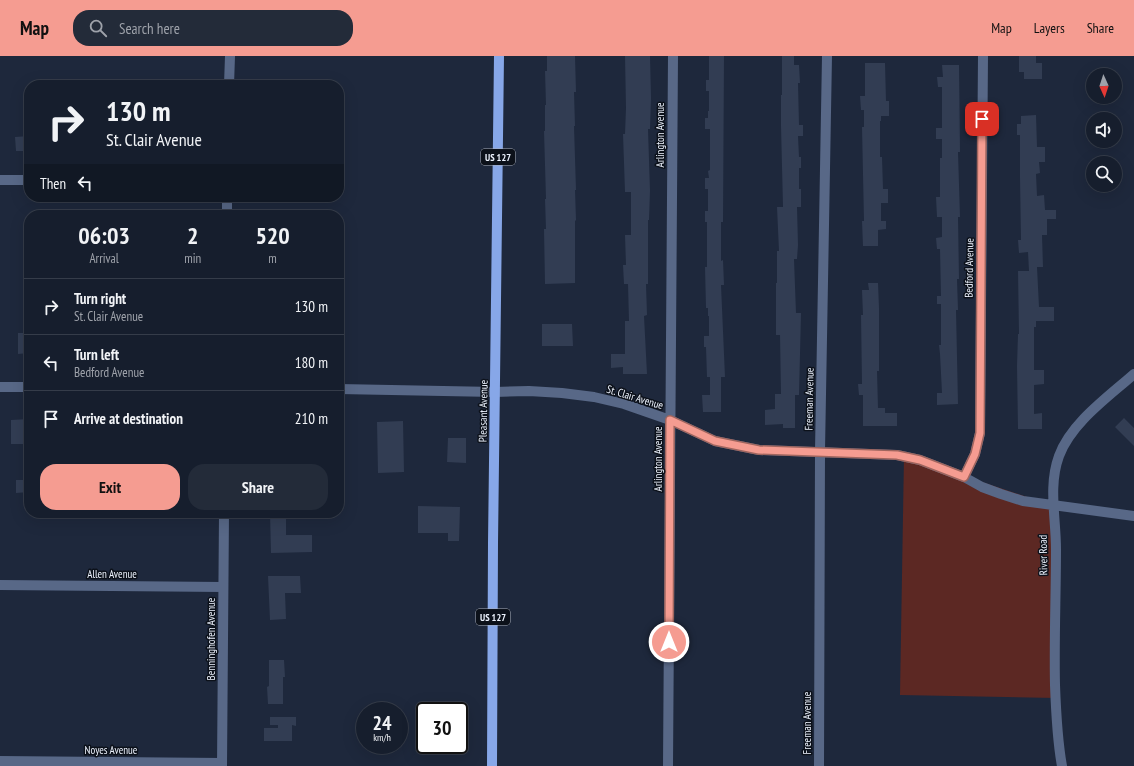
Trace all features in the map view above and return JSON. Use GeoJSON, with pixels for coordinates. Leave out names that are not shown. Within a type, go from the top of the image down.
{"type":"FeatureCollection","features":[{"type":"Feature","properties":{"kind":"main road","name":"Pleasant Avenue"},"geometry":{"type":"LineString","coordinates":[[492,766],[499,56]]}},
{"type":"Feature","properties":{"kind":"street"},"geometry":{"type":"LineString","coordinates":[[229,80],[230,56]]}},
{"type":"Feature","properties":{"kind":"street","name":"Arlington Avenue"},"geometry":{"type":"LineString","coordinates":[[668,766],[673,56]]}},
{"type":"Feature","properties":{"kind":"street","name":"Freeman Avenue"},"geometry":{"type":"LineString","coordinates":[[818,766],[820,452],[827,56]]}},
{"type":"Feature","properties":{"kind":"street","name":"Bedford Avenue"},"geometry":{"type":"LineString","coordinates":[[964,477],[975,454],[980,433],[983,56]]}},
{"type":"Feature","properties":{"kind":"street"},"geometry":{"type":"LineString","coordinates":[[0,180],[24,180]]}},
{"type":"Feature","properties":{"kind":"street","name":"River Road"},"geometry":{"type":"LineString","coordinates":[[1062,766],[1056,705],[1056,546],[1053,478],[1059,456],[1068,438],[1085,418],[1134,374]]}},
{"type":"Feature","properties":{"kind":"street"},"geometry":{"type":"LineString","coordinates":[[0,387],[24,387]]}},
{"type":"Feature","properties":{"kind":"street","name":"St. Clair Avenue"},"geometry":{"type":"LineString","coordinates":[[344,389],[544,392],[594,397],[624,404],[670,420],[715,441],[759,450],[897,455],[920,460],[1023,502],[1134,516]]}},
{"type":"Feature","properties":{"kind":"street","name":"Benninghofen Avenue"},"geometry":{"type":"LineString","coordinates":[[222,764],[224,518]]}},
{"type":"Feature","properties":{"kind":"street","name":"Allen Avenue"},"geometry":{"type":"LineString","coordinates":[[0,585],[223,587]]}},
{"type":"Feature","properties":{"kind":"street","name":"Noyes Avenue"},"geometry":{"type":"LineString","coordinates":[[0,761],[222,764]]}},
{"type":"Feature","properties":{"kind":"shaded area"},"geometry":{"type":"Polygon","coordinates":[[[904,456],[1054,506],[1056,698],[900,695],[904,456]]]}},
{"type":"Feature","properties":{"kind":"building"},"geometry":{"type":"Polygon","coordinates":[[[547,56],[575,56],[575,283],[545,284],[544,229],[546,229],[546,199],[544,131],[546,105],[545,71],[547,71],[547,56]]]}},
{"type":"Feature","properties":{"kind":"building"},"geometry":{"type":"Polygon","coordinates":[[[625,56],[650,56],[651,98],[650,129],[648,129],[650,191],[648,220],[648,284],[646,284],[647,315],[644,316],[647,374],[623,374],[623,367],[611,368],[611,354],[625,354],[625,321],[629,321],[628,284],[624,284],[623,265],[626,265],[625,235],[631,235],[631,192],[625,192],[623,134],[625,134],[626,108],[625,56]]]}},
{"type":"Feature","properties":{"kind":"building"},"geometry":{"type":"Polygon","coordinates":[[[709,56],[724,56],[723,222],[721,222],[721,261],[723,260],[724,285],[721,285],[725,377],[721,377],[721,412],[703,412],[702,395],[710,395],[710,377],[707,377],[706,347],[704,347],[704,336],[709,336],[709,316],[708,308],[706,308],[705,267],[707,267],[707,222],[705,222],[705,211],[708,211],[708,189],[705,189],[705,178],[709,178],[708,171],[710,170],[710,129],[705,129],[705,118],[708,118],[709,111],[709,91],[706,91],[706,80],[709,80],[709,56]]]}},
{"type":"Feature","properties":{"kind":"building"},"geometry":{"type":"Polygon","coordinates":[[[782,56],[794,56],[794,65],[799,65],[799,125],[803,125],[803,136],[798,136],[799,157],[801,157],[801,168],[799,168],[799,189],[801,189],[801,207],[797,207],[798,245],[797,259],[794,259],[796,313],[801,313],[799,395],[795,395],[795,428],[783,428],[783,424],[765,425],[765,410],[775,409],[775,394],[781,394],[780,335],[776,335],[776,283],[777,251],[779,251],[777,207],[783,207],[781,126],[782,56]]]}},
{"type":"Feature","properties":{"kind":"building"},"geometry":{"type":"Polygon","coordinates":[[[1019,56],[1036,56],[1036,63],[1042,63],[1042,79],[1024,79],[1024,72],[1019,72],[1019,56]]]}},
{"type":"Feature","properties":{"kind":"building"},"geometry":{"type":"Polygon","coordinates":[[[865,63],[885,63],[886,101],[889,101],[889,116],[881,116],[880,121],[880,157],[882,157],[883,189],[888,189],[888,203],[881,203],[881,221],[886,221],[886,229],[878,230],[878,246],[863,246],[862,221],[864,221],[862,127],[864,127],[864,110],[861,110],[860,96],[865,96],[865,63]]]}},
{"type":"Feature","properties":{"kind":"building"},"geometry":{"type":"Polygon","coordinates":[[[942,65],[959,65],[960,152],[958,152],[960,217],[958,217],[958,310],[956,310],[958,404],[937,405],[937,393],[942,393],[939,345],[941,345],[941,304],[937,304],[937,296],[941,296],[940,249],[937,249],[936,238],[942,237],[942,217],[937,217],[936,197],[940,197],[940,158],[942,158],[942,139],[936,139],[936,128],[942,128],[942,87],[938,87],[937,77],[943,77],[942,65]]]}},
{"type":"Feature","properties":{"kind":"building"},"geometry":{"type":"Polygon","coordinates":[[[1036,115],[1037,147],[1045,147],[1045,162],[1039,162],[1040,173],[1036,174],[1037,196],[1044,195],[1045,210],[1056,210],[1056,219],[1047,219],[1047,235],[1042,235],[1043,267],[1037,267],[1039,307],[1054,307],[1054,321],[1036,321],[1036,327],[1034,327],[1034,370],[1044,370],[1044,384],[1034,385],[1034,414],[1042,413],[1042,429],[1018,429],[1018,271],[1029,271],[1028,252],[1019,253],[1018,240],[1021,240],[1020,135],[1017,135],[1017,124],[1021,124],[1021,116],[1036,115]]]}},
{"type":"Feature","properties":{"kind":"building"},"geometry":{"type":"Polygon","coordinates":[[[24,136],[24,151],[16,151],[15,137],[24,136]]]}},
{"type":"Feature","properties":{"kind":"building"},"geometry":{"type":"Polygon","coordinates":[[[868,283],[878,283],[878,408],[885,408],[885,413],[897,413],[897,426],[863,426],[863,395],[859,395],[858,384],[862,384],[862,290],[869,290],[868,283]]]}},
{"type":"Feature","properties":{"kind":"building"},"geometry":{"type":"Polygon","coordinates":[[[542,324],[572,324],[573,346],[542,346],[542,324]]]}},
{"type":"Feature","properties":{"kind":"building"},"geometry":{"type":"Polygon","coordinates":[[[18,333],[24,333],[24,353],[18,354],[18,333]]]}},
{"type":"Feature","properties":{"kind":"building"},"geometry":{"type":"Polygon","coordinates":[[[1124,418],[1134,428],[1134,446],[1115,427],[1124,418]]]}},
{"type":"Feature","properties":{"kind":"building"},"geometry":{"type":"Polygon","coordinates":[[[24,419],[24,444],[11,444],[11,420],[24,419]]]}},
{"type":"Feature","properties":{"kind":"building"},"geometry":{"type":"Polygon","coordinates":[[[403,421],[404,472],[378,473],[377,422],[403,421]]]}},
{"type":"Feature","properties":{"kind":"building"},"geometry":{"type":"Polygon","coordinates":[[[448,438],[466,438],[466,463],[447,462],[448,438]]]}},
{"type":"Feature","properties":{"kind":"building"},"geometry":{"type":"Polygon","coordinates":[[[16,480],[24,480],[24,492],[16,493],[16,480]]]}},
{"type":"Feature","properties":{"kind":"building"},"geometry":{"type":"Polygon","coordinates":[[[418,506],[460,507],[459,541],[448,541],[448,533],[418,533],[418,506]]]}},
{"type":"Feature","properties":{"kind":"building"},"geometry":{"type":"Polygon","coordinates":[[[270,518],[286,518],[286,535],[312,535],[312,552],[271,553],[270,518]]]}},
{"type":"Feature","properties":{"kind":"building"},"geometry":{"type":"Polygon","coordinates":[[[268,576],[300,576],[301,593],[285,593],[286,619],[270,620],[268,576]]]}},
{"type":"Feature","properties":{"kind":"building"},"geometry":{"type":"Polygon","coordinates":[[[269,660],[284,660],[285,677],[283,677],[283,704],[268,704],[267,687],[269,686],[269,660]]]}},
{"type":"Feature","properties":{"kind":"building"},"geometry":{"type":"Polygon","coordinates":[[[270,717],[296,717],[296,726],[292,725],[292,741],[264,741],[264,728],[278,728],[278,725],[270,725],[270,717]]]}},
{"type":"Feature","properties":{"kind":"route"},"geometry":{"type":"LineString","coordinates":[[669,642],[670,420],[715,441],[759,450],[897,455],[920,460],[964,477],[975,454],[980,433],[982,119]]}}]}
